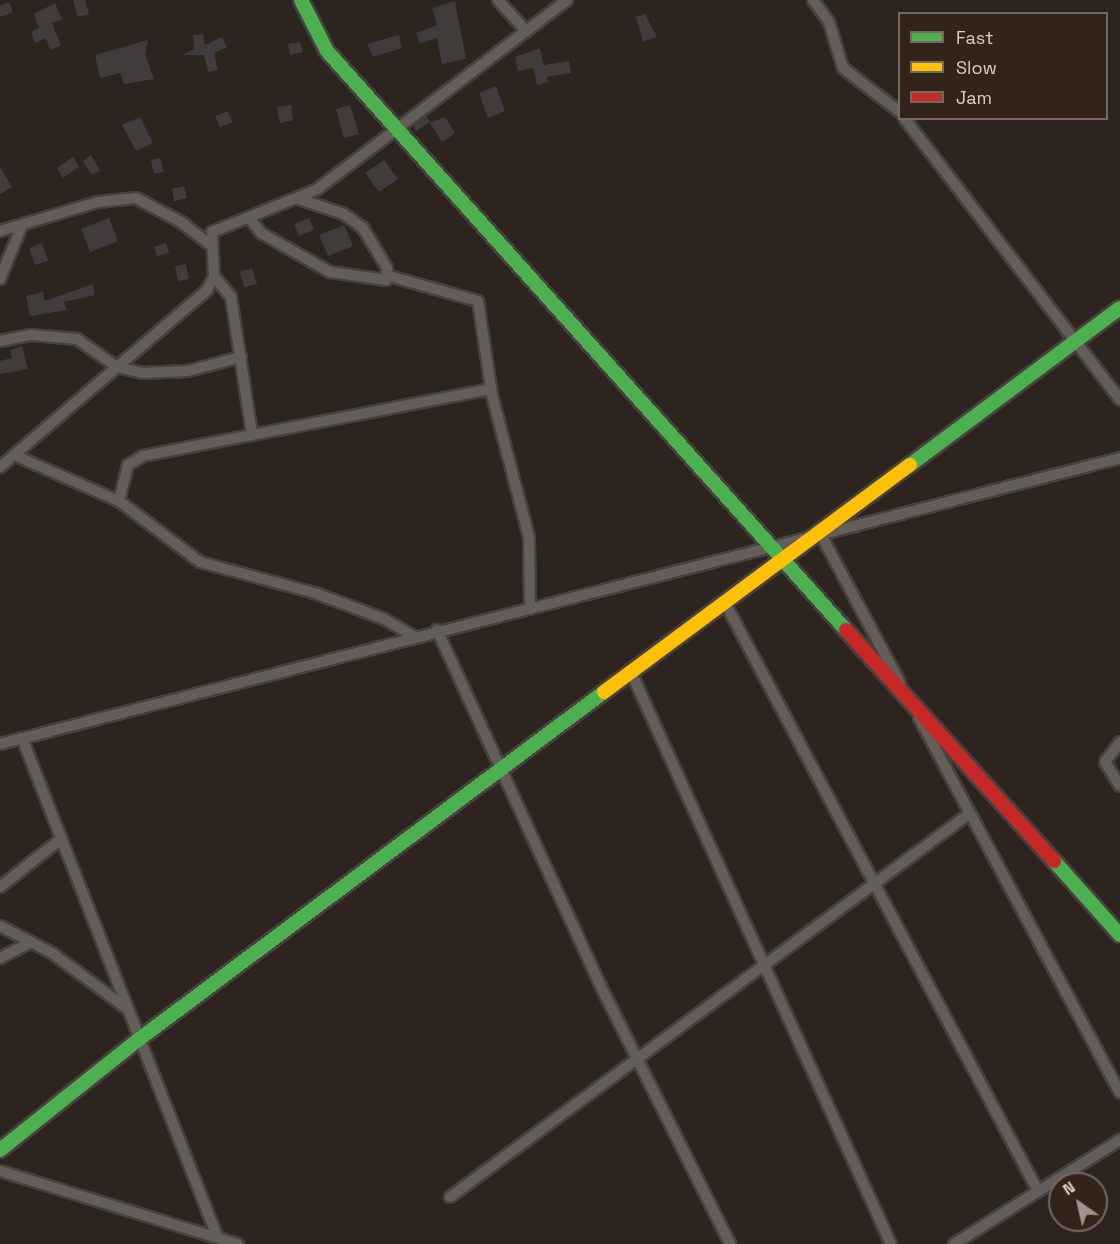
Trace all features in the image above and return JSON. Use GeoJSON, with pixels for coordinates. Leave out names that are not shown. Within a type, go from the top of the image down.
{"type":"FeatureCollection","features":[{"type":"Feature","properties":{"kind":"street"},"geometry":{"type":"LineString","coordinates":[[301,0],[327,51],[398,126],[770,546],[1120,935]]}},
{"type":"Feature","properties":{"kind":"street"},"geometry":{"type":"LineString","coordinates":[[498,0],[526,31]]}},
{"type":"Feature","properties":{"kind":"street"},"geometry":{"type":"LineString","coordinates":[[252,434],[231,297],[214,276],[209,244],[212,232],[251,220],[299,199],[567,0]]}},
{"type":"Feature","properties":{"kind":"street"},"geometry":{"type":"LineString","coordinates":[[813,0],[829,21],[843,68],[898,110]]}},
{"type":"Feature","properties":{"kind":"street"},"geometry":{"type":"LineString","coordinates":[[906,120],[1120,400]]}},
{"type":"Feature","properties":{"kind":"street"},"geometry":{"type":"LineString","coordinates":[[0,231],[98,202],[136,198],[209,244]]}},
{"type":"Feature","properties":{"kind":"street"},"geometry":{"type":"LineString","coordinates":[[299,199],[363,228],[389,276],[478,301],[491,389],[529,537],[530,609]]}},
{"type":"Feature","properties":{"kind":"street"},"geometry":{"type":"LineString","coordinates":[[251,220],[261,233],[330,272],[381,282],[389,276]]}},
{"type":"Feature","properties":{"kind":"street"},"geometry":{"type":"LineString","coordinates":[[0,279],[22,225]]}},
{"type":"Feature","properties":{"kind":"street"},"geometry":{"type":"LineString","coordinates":[[0,467],[207,290],[214,276]]}},
{"type":"Feature","properties":{"kind":"street"},"geometry":{"type":"LineString","coordinates":[[0,1150],[138,1040],[1120,308]]}},
{"type":"Feature","properties":{"kind":"street"},"geometry":{"type":"LineString","coordinates":[[0,341],[31,335],[77,339],[117,367],[142,373],[188,371],[241,357]]}},
{"type":"Feature","properties":{"kind":"street"},"geometry":{"type":"LineString","coordinates":[[119,501],[128,465],[143,456],[491,389]]}},
{"type":"Feature","properties":{"kind":"street"},"geometry":{"type":"LineString","coordinates":[[14,455],[119,501],[200,562],[315,593],[384,619],[413,636]]}},
{"type":"Feature","properties":{"kind":"street"},"geometry":{"type":"LineString","coordinates":[[0,744],[413,636],[530,609],[1120,458]]}},
{"type":"Feature","properties":{"kind":"street"},"geometry":{"type":"LineString","coordinates":[[820,533],[1120,1093]]}},
{"type":"Feature","properties":{"kind":"street"},"geometry":{"type":"LineString","coordinates":[[725,603],[871,886],[1038,1191]]}},
{"type":"Feature","properties":{"kind":"street"},"geometry":{"type":"LineString","coordinates":[[437,630],[638,1058],[730,1244]]}},
{"type":"Feature","properties":{"kind":"street"},"geometry":{"type":"LineString","coordinates":[[631,672],[891,1244]]}},
{"type":"Feature","properties":{"kind":"street"},"geometry":{"type":"LineString","coordinates":[[22,738],[138,1040],[217,1236]]}},
{"type":"Feature","properties":{"kind":"street"},"geometry":{"type":"LineString","coordinates":[[1120,742],[1105,762],[1120,786]]}},
{"type":"Feature","properties":{"kind":"street"},"geometry":{"type":"LineString","coordinates":[[450,1197],[970,813]]}},
{"type":"Feature","properties":{"kind":"street"},"geometry":{"type":"LineString","coordinates":[[0,887],[61,839]]}},
{"type":"Feature","properties":{"kind":"street"},"geometry":{"type":"LineString","coordinates":[[0,926],[32,942],[126,1008]]}},
{"type":"Feature","properties":{"kind":"street"},"geometry":{"type":"LineString","coordinates":[[0,958],[32,942]]}},
{"type":"Feature","properties":{"kind":"street"},"geometry":{"type":"LineString","coordinates":[[954,1244],[1120,1140]]}},
{"type":"Feature","properties":{"kind":"street"},"geometry":{"type":"LineString","coordinates":[[0,1171],[238,1244]]}},
{"type":"Feature","properties":{"kind":"building"},"geometry":{"type":"Polygon","coordinates":[[[73,0],[85,0],[89,14],[78,17],[73,0]]]}},
{"type":"Feature","properties":{"kind":"building"},"geometry":{"type":"Polygon","coordinates":[[[455,1],[466,59],[442,64],[437,38],[420,44],[416,33],[437,25],[432,8],[455,1]]]}},
{"type":"Feature","properties":{"kind":"building"},"geometry":{"type":"Polygon","coordinates":[[[9,2],[13,12],[0,17],[0,6],[9,2]]]}},
{"type":"Feature","properties":{"kind":"building"},"geometry":{"type":"Polygon","coordinates":[[[55,3],[62,19],[52,23],[61,45],[50,50],[46,38],[35,43],[31,32],[39,28],[34,14],[55,3]]]}},
{"type":"Feature","properties":{"kind":"building"},"geometry":{"type":"Polygon","coordinates":[[[645,14],[657,37],[643,42],[636,17],[645,14]]]}},
{"type":"Feature","properties":{"kind":"building"},"geometry":{"type":"Polygon","coordinates":[[[203,34],[205,45],[222,37],[227,47],[214,53],[218,70],[208,72],[204,55],[182,55],[194,49],[193,35],[203,34]]]}},
{"type":"Feature","properties":{"kind":"building"},"geometry":{"type":"Polygon","coordinates":[[[399,35],[402,48],[373,57],[367,44],[399,35]]]}},
{"type":"Feature","properties":{"kind":"building"},"geometry":{"type":"Polygon","coordinates":[[[148,40],[145,54],[154,79],[124,84],[120,73],[100,78],[95,55],[148,40]]]}},
{"type":"Feature","properties":{"kind":"building"},"geometry":{"type":"Polygon","coordinates":[[[300,42],[303,52],[290,55],[288,44],[300,42]]]}},
{"type":"Feature","properties":{"kind":"building"},"geometry":{"type":"Polygon","coordinates":[[[540,48],[544,65],[569,61],[571,73],[547,77],[548,82],[537,85],[533,68],[518,71],[515,57],[540,48]]]}},
{"type":"Feature","properties":{"kind":"building"},"geometry":{"type":"Polygon","coordinates":[[[496,86],[505,111],[488,118],[479,93],[496,86]]]}},
{"type":"Feature","properties":{"kind":"building"},"geometry":{"type":"Polygon","coordinates":[[[291,105],[293,120],[280,123],[277,107],[291,105]]]}},
{"type":"Feature","properties":{"kind":"building"},"geometry":{"type":"Polygon","coordinates":[[[350,105],[359,134],[344,138],[336,109],[350,105]]]}},
{"type":"Feature","properties":{"kind":"building"},"geometry":{"type":"Polygon","coordinates":[[[228,111],[233,122],[220,127],[215,116],[228,111]]]}},
{"type":"Feature","properties":{"kind":"building"},"geometry":{"type":"Polygon","coordinates":[[[426,116],[430,122],[416,131],[413,126],[426,116]]]}},
{"type":"Feature","properties":{"kind":"building"},"geometry":{"type":"Polygon","coordinates":[[[140,117],[153,143],[136,151],[122,125],[140,117]]]}},
{"type":"Feature","properties":{"kind":"building"},"geometry":{"type":"Polygon","coordinates":[[[445,117],[455,133],[442,142],[430,123],[445,117]]]}},
{"type":"Feature","properties":{"kind":"building"},"geometry":{"type":"Polygon","coordinates":[[[91,155],[100,170],[92,175],[83,161],[91,155]]]}},
{"type":"Feature","properties":{"kind":"building"},"geometry":{"type":"Polygon","coordinates":[[[73,157],[79,167],[63,178],[57,168],[73,157]]]}},
{"type":"Feature","properties":{"kind":"building"},"geometry":{"type":"Polygon","coordinates":[[[160,158],[164,172],[154,174],[151,160],[160,158]]]}},
{"type":"Feature","properties":{"kind":"building"},"geometry":{"type":"Polygon","coordinates":[[[384,160],[398,179],[379,192],[365,173],[384,160]]]}},
{"type":"Feature","properties":{"kind":"building"},"geometry":{"type":"Polygon","coordinates":[[[0,167],[12,187],[0,194],[0,167]]]}},
{"type":"Feature","properties":{"kind":"building"},"geometry":{"type":"Polygon","coordinates":[[[184,186],[187,198],[174,201],[172,189],[184,186]]]}},
{"type":"Feature","properties":{"kind":"building"},"geometry":{"type":"Polygon","coordinates":[[[109,218],[118,241],[90,252],[81,229],[109,218]]]}},
{"type":"Feature","properties":{"kind":"building"},"geometry":{"type":"Polygon","coordinates":[[[309,218],[314,230],[299,236],[294,224],[309,218]]]}},
{"type":"Feature","properties":{"kind":"building"},"geometry":{"type":"Polygon","coordinates":[[[344,225],[353,246],[328,256],[319,235],[344,225]]]}},
{"type":"Feature","properties":{"kind":"building"},"geometry":{"type":"Polygon","coordinates":[[[42,243],[48,261],[35,265],[29,248],[42,243]]]}},
{"type":"Feature","properties":{"kind":"building"},"geometry":{"type":"Polygon","coordinates":[[[166,243],[169,253],[157,256],[154,247],[166,243]]]}},
{"type":"Feature","properties":{"kind":"building"},"geometry":{"type":"Polygon","coordinates":[[[186,264],[189,279],[178,281],[175,266],[186,264]]]}},
{"type":"Feature","properties":{"kind":"building"},"geometry":{"type":"Polygon","coordinates":[[[252,268],[257,284],[244,287],[240,272],[252,268]]]}},
{"type":"Feature","properties":{"kind":"building"},"geometry":{"type":"Polygon","coordinates":[[[93,284],[95,295],[64,302],[67,310],[30,316],[26,296],[43,292],[45,301],[93,284]]]}},
{"type":"Feature","properties":{"kind":"building"},"geometry":{"type":"Polygon","coordinates":[[[22,346],[28,369],[0,374],[0,361],[12,358],[10,350],[22,346]]]}},
{"type":"Feature","properties":{"kind":"traffic: fast"},"geometry":{"type":"LineString","coordinates":[[301,0],[327,51],[846,630]]}},
{"type":"Feature","properties":{"kind":"traffic: fast"},"geometry":{"type":"LineString","coordinates":[[910,465],[1120,308]]}},
{"type":"Feature","properties":{"kind":"traffic: fast"},"geometry":{"type":"LineString","coordinates":[[0,1150],[138,1040],[604,692]]}},
{"type":"Feature","properties":{"kind":"traffic: fast"},"geometry":{"type":"LineString","coordinates":[[1054,861],[1120,935]]}},
{"type":"Feature","properties":{"kind":"traffic: slow"},"geometry":{"type":"LineString","coordinates":[[604,692],[910,465]]}},
{"type":"Feature","properties":{"kind":"traffic: jam"},"geometry":{"type":"LineString","coordinates":[[846,630],[1054,861]]}}]}
